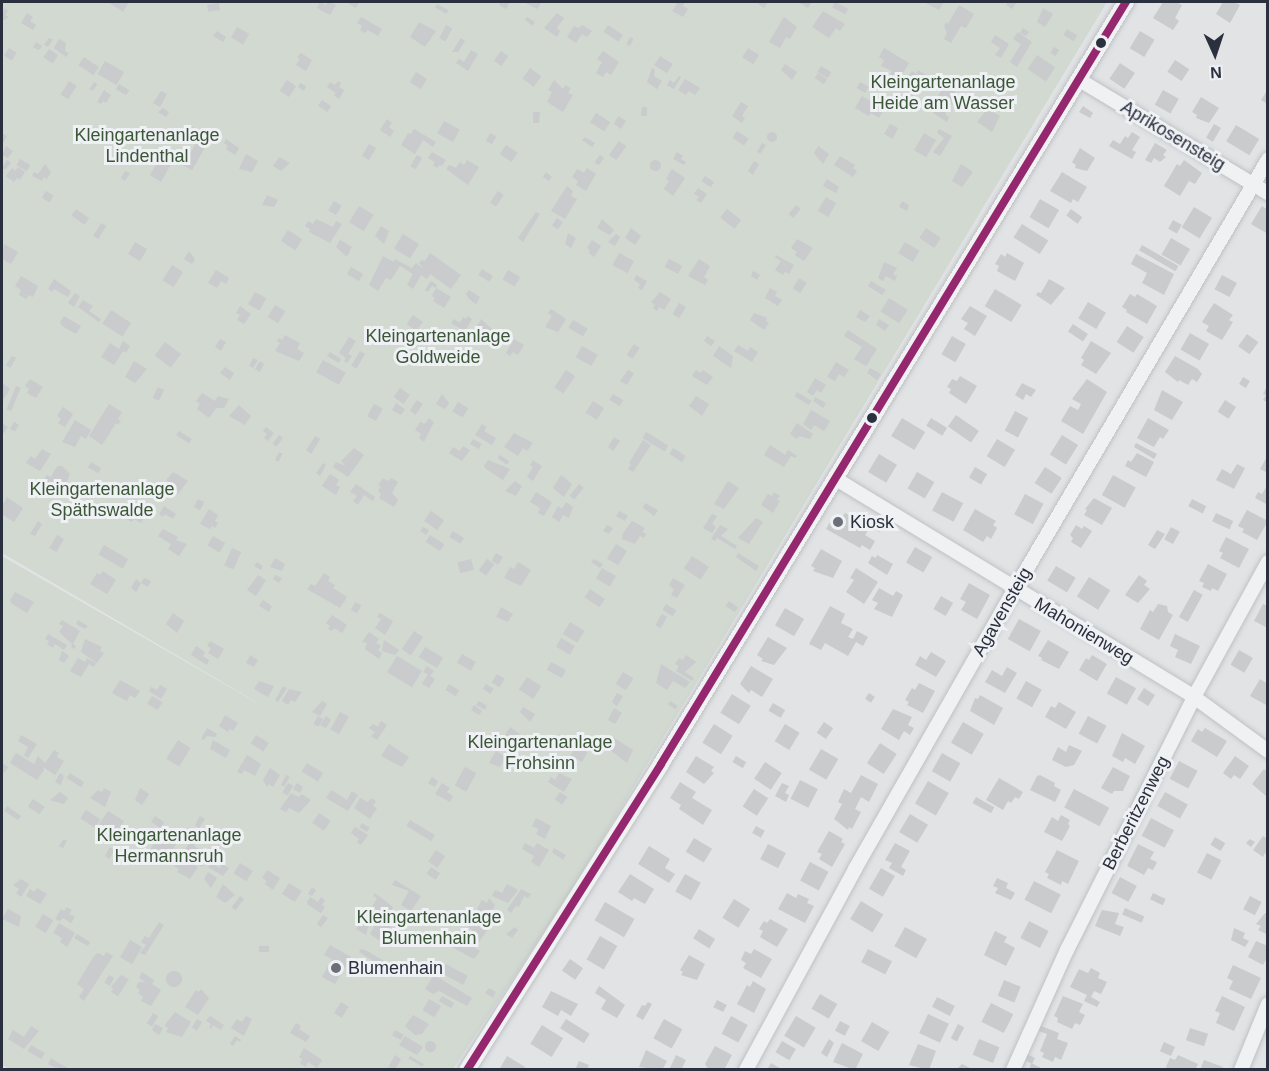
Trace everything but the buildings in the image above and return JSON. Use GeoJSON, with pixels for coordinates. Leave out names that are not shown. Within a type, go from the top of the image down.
{"type":"FeatureCollection","features":[{"type":"Feature","properties":{"kind":"street"},"geometry":{"type":"LineString","coordinates":[[467,1070],[655,774],[1126,2]]}},
{"type":"Feature","properties":{"kind":"street","name":"Aprikosensteig"},"geometry":{"type":"LineString","coordinates":[[1078,79],[1268,194]]}},
{"type":"Feature","properties":{"kind":"street","name":"Agavensteig"},"geometry":{"type":"LineString","coordinates":[[746,1070],[855,869],[1268,159]]}},
{"type":"Feature","properties":{"kind":"street","name":"Mahonienweg"},"geometry":{"type":"LineString","coordinates":[[836,479],[1194,697],[1268,751]]}},
{"type":"Feature","properties":{"kind":"street","name":"Berberitzenweg"},"geometry":{"type":"LineString","coordinates":[[1014,1070],[1067,950],[1194,697],[1268,562]]}},
{"type":"Feature","properties":{"kind":"street"},"geometry":{"type":"LineString","coordinates":[[1241,1070],[1268,1004]]}},
{"type":"Feature","properties":{"kind":"green space"},"geometry":{"type":"Polygon","coordinates":[[[2,2],[1107,2],[569,894],[453,1069],[12,1070],[2,1065],[2,556],[287,720],[2,553],[2,2]]]}},
{"type":"Feature","properties":{"kind":"transit line"},"geometry":{"type":"LineString","coordinates":[[467,1070],[661,764],[1126,2]]}},
{"type":"Feature","properties":{"kind":"place","name":"Kiosk"},"geometry":{"type":"Point","coordinates":[838,522]}},
{"type":"Feature","properties":{"kind":"place","name":"Blumenhain"},"geometry":{"type":"Point","coordinates":[336,968]}},
{"type":"Feature","properties":{"kind":"park label","name":"Kleingartenanlage Heide am Wasser"},"geometry":{"type":"Point","coordinates":[943,94]}},
{"type":"Feature","properties":{"kind":"park label","name":"Kleingartenanlage Lindenthal"},"geometry":{"type":"Point","coordinates":[147,146]}},
{"type":"Feature","properties":{"kind":"park label","name":"Kleingartenanlage Goldweide"},"geometry":{"type":"Point","coordinates":[438,347]}},
{"type":"Feature","properties":{"kind":"park label","name":"Kleingartenanlage Späthswalde"},"geometry":{"type":"Point","coordinates":[102,500]}},
{"type":"Feature","properties":{"kind":"park label","name":"Kleingartenanlage Frohsinn"},"geometry":{"type":"Point","coordinates":[540,753]}},
{"type":"Feature","properties":{"kind":"park label","name":"Kleingartenanlage Hermannsruh"},"geometry":{"type":"Point","coordinates":[169,846]}},
{"type":"Feature","properties":{"kind":"park label","name":"Kleingartenanlage Blumenhain"},"geometry":{"type":"Point","coordinates":[429,928]}}]}
